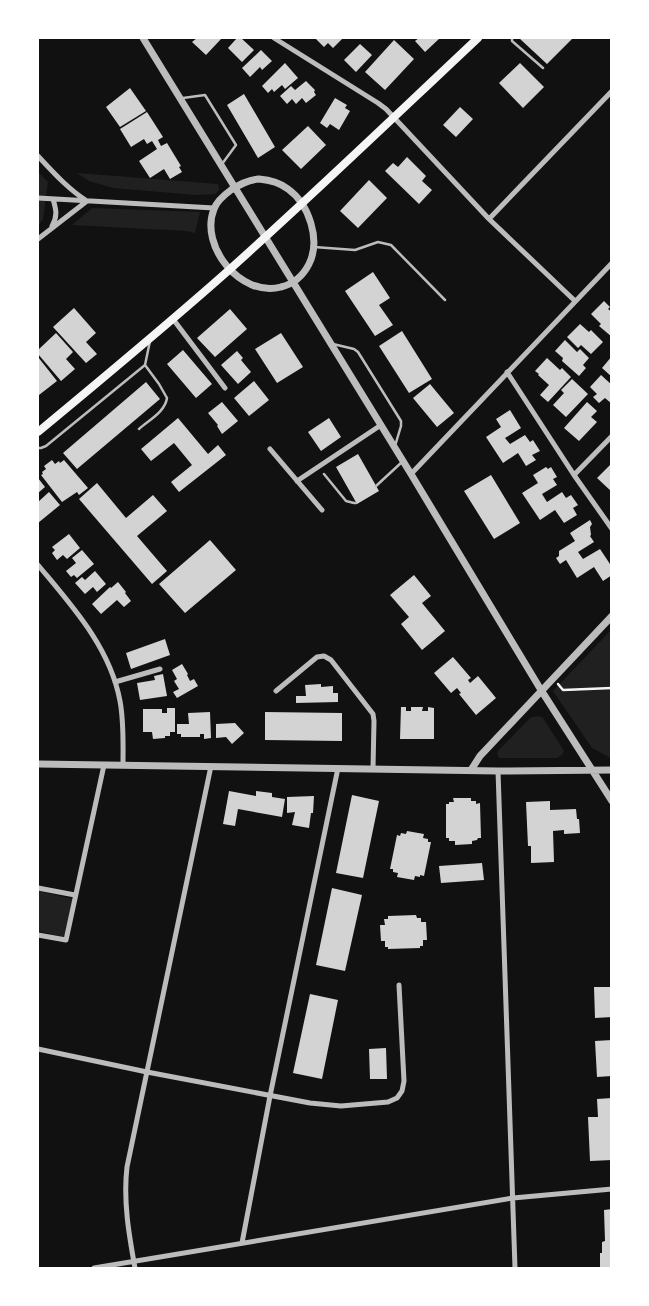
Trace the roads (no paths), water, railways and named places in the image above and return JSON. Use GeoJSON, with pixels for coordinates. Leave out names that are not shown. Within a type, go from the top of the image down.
{"type":"FeatureCollection","features":[{"type":"Feature","properties":{"kind":"main road"},"geometry":{"type":"LineString","coordinates":[[38,432],[230,269],[478,38]]}},
{"type":"Feature","properties":{"kind":"street"},"geometry":{"type":"LineString","coordinates":[[143,38],[266,236],[541,690],[612,801]]}},
{"type":"Feature","properties":{"kind":"street"},"geometry":{"type":"LineString","coordinates":[[274,38],[378,103],[394,117],[489,220],[575,301]]}},
{"type":"Feature","properties":{"kind":"street"},"geometry":{"type":"LineString","coordinates":[[489,220],[612,91]]}},
{"type":"Feature","properties":{"kind":"street"},"geometry":{"type":"LineString","coordinates":[[38,156],[70,189],[86,201]]}},
{"type":"Feature","properties":{"kind":"street"},"geometry":{"type":"LineString","coordinates":[[252,180],[274,181],[288,188],[301,204],[310,223],[314,247],[308,267],[294,282],[274,289],[259,288],[241,279],[230,269],[218,253],[213,240],[211,224],[214,208],[224,195],[235,187],[252,180]]}},
{"type":"Feature","properties":{"kind":"street"},"geometry":{"type":"LineString","coordinates":[[38,198],[214,208]]}},
{"type":"Feature","properties":{"kind":"street"},"geometry":{"type":"LineString","coordinates":[[51,228],[56,216],[53,199]]}},
{"type":"Feature","properties":{"kind":"street"},"geometry":{"type":"LineString","coordinates":[[38,239],[86,201]]}},
{"type":"Feature","properties":{"kind":"street"},"geometry":{"type":"LineString","coordinates":[[411,474],[612,263]]}},
{"type":"Feature","properties":{"kind":"street"},"geometry":{"type":"LineString","coordinates":[[173,319],[224,388]]}},
{"type":"Feature","properties":{"kind":"street"},"geometry":{"type":"LineString","coordinates":[[507,372],[574,476],[612,529]]}},
{"type":"Feature","properties":{"kind":"street"},"geometry":{"type":"LineString","coordinates":[[297,481],[381,425]]}},
{"type":"Feature","properties":{"kind":"street"},"geometry":{"type":"LineString","coordinates":[[574,476],[612,436]]}},
{"type":"Feature","properties":{"kind":"street"},"geometry":{"type":"LineString","coordinates":[[270,449],[322,510]]}},
{"type":"Feature","properties":{"kind":"street"},"geometry":{"type":"LineString","coordinates":[[38,565],[91,632],[107,660],[120,701],[123,765]]}},
{"type":"Feature","properties":{"kind":"street"},"geometry":{"type":"LineString","coordinates":[[470,770],[480,756],[612,616]]}},
{"type":"Feature","properties":{"kind":"street"},"geometry":{"type":"LineString","coordinates":[[276,691],[317,658],[328,657],[373,714],[373,768]]}},
{"type":"Feature","properties":{"kind":"street"},"geometry":{"type":"LineString","coordinates":[[115,682],[160,669]]}},
{"type":"Feature","properties":{"kind":"street"},"geometry":{"type":"LineString","coordinates":[[38,764],[498,771],[612,770]]}},
{"type":"Feature","properties":{"kind":"street"},"geometry":{"type":"LineString","coordinates":[[38,935],[66,940],[104,765]]}},
{"type":"Feature","properties":{"kind":"street"},"geometry":{"type":"LineString","coordinates":[[135,1268],[127,1221],[125,1181],[127,1167],[211,766]]}},
{"type":"Feature","properties":{"kind":"street"},"geometry":{"type":"LineString","coordinates":[[242,1243],[270,1096],[338,768]]}},
{"type":"Feature","properties":{"kind":"street"},"geometry":{"type":"LineString","coordinates":[[498,771],[516,1268]]}},
{"type":"Feature","properties":{"kind":"street"},"geometry":{"type":"LineString","coordinates":[[38,888],[75,895]]}},
{"type":"Feature","properties":{"kind":"street"},"geometry":{"type":"LineString","coordinates":[[38,1049],[310,1103],[340,1106],[388,1102],[397,1098],[402,1090],[404,1081],[399,985]]}},
{"type":"Feature","properties":{"kind":"street"},"geometry":{"type":"LineString","coordinates":[[94,1268],[513,1198],[612,1189]]}},
{"type":"Feature","properties":{"kind":"lane"},"geometry":{"type":"LineString","coordinates":[[512,38],[512,41],[543,68]]}},
{"type":"Feature","properties":{"kind":"lane"},"geometry":{"type":"LineString","coordinates":[[180,98],[205,95],[236,145],[221,165]]}},
{"type":"Feature","properties":{"kind":"lane"},"geometry":{"type":"LineString","coordinates":[[314,247],[355,250],[378,242],[391,245],[445,300]]}},
{"type":"Feature","properties":{"kind":"lane"},"geometry":{"type":"LineString","coordinates":[[38,448],[46,446],[145,365],[152,337]]}},
{"type":"Feature","properties":{"kind":"lane"},"geometry":{"type":"LineString","coordinates":[[331,343],[357,350],[363,359],[400,421],[401,426],[395,448]]}},
{"type":"Feature","properties":{"kind":"lane"},"geometry":{"type":"LineString","coordinates":[[139,429],[161,411],[166,404],[167,398],[145,365]]}},
{"type":"Feature","properties":{"kind":"lane"},"geometry":{"type":"LineString","coordinates":[[376,486],[403,461]]}},
{"type":"Feature","properties":{"kind":"lane"},"geometry":{"type":"LineString","coordinates":[[324,474],[346,501],[356,503]]}}]}
